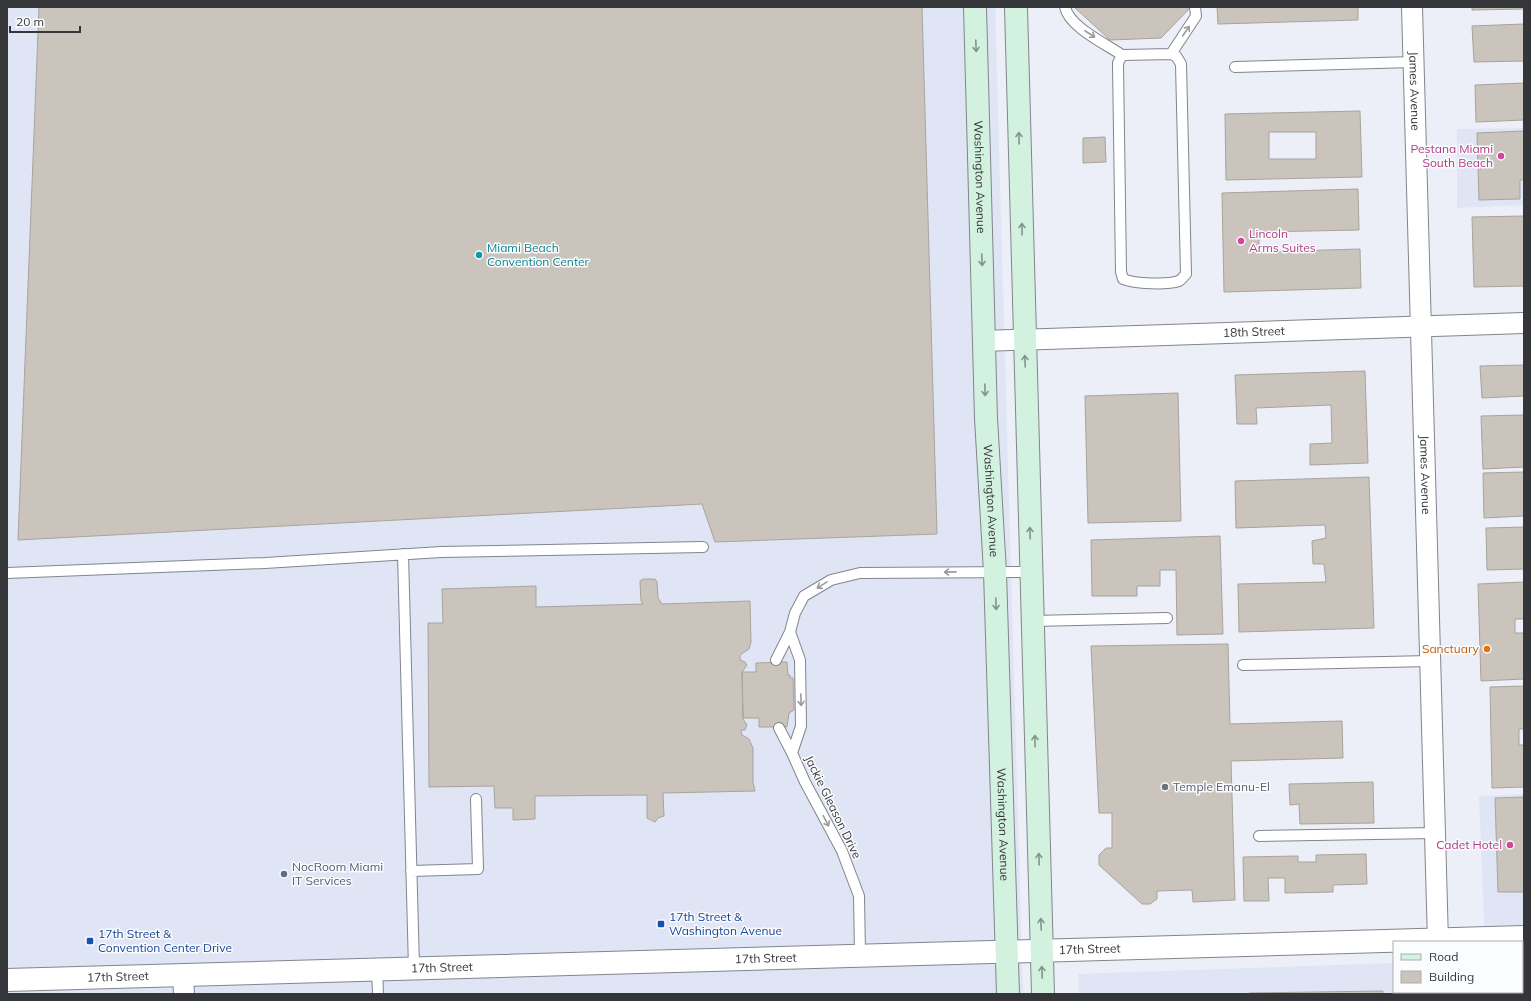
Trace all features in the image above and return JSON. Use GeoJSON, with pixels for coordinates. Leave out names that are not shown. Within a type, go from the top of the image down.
{"type":"FeatureCollection","features":[{"type":"Feature","properties":{"kind":"main road","name":"Washington Avenue"},"geometry":{"type":"LineString","coordinates":[[975,7],[986,418],[994,572],[1008,994]]}},
{"type":"Feature","properties":{"kind":"main road"},"geometry":{"type":"LineString","coordinates":[[1016,7],[1043,994]]}},
{"type":"Feature","properties":{"kind":"street","name":"James Avenue"},"geometry":{"type":"LineString","coordinates":[[1412,7],[1438,941]]}},
{"type":"Feature","properties":{"kind":"street","name":"18th Street"},"geometry":{"type":"LineString","coordinates":[[984,342],[1024,339],[1524,323]]}},
{"type":"Feature","properties":{"kind":"street","name":"17th Street"},"geometry":{"type":"LineString","coordinates":[[1438,941],[1524,937]]}},
{"type":"Feature","properties":{"kind":"street","name":"17th Street"},"geometry":{"type":"LineString","coordinates":[[7,980],[183,984],[376,969],[1042,950],[1393,942]]}},
{"type":"Feature","properties":{"kind":"lane"},"geometry":{"type":"LineString","coordinates":[[1065,7],[1066,12],[1073,23],[1122,55],[1171,54],[1176,56],[1181,64],[1186,274],[1181,280],[1174,282],[1131,282],[1123,280],[1121,272],[1118,64],[1122,55]]}},
{"type":"Feature","properties":{"kind":"lane"},"geometry":{"type":"LineString","coordinates":[[1171,54],[1196,16],[1195,7]]}},
{"type":"Feature","properties":{"kind":"lane"},"geometry":{"type":"LineString","coordinates":[[1235,67],[1414,62]]}},
{"type":"Feature","properties":{"kind":"lane"},"geometry":{"type":"LineString","coordinates":[[7,573],[265,563],[441,552],[703,547]]}},
{"type":"Feature","properties":{"kind":"lane"},"geometry":{"type":"LineString","coordinates":[[403,554],[414,968]]}},
{"type":"Feature","properties":{"kind":"lane"},"geometry":{"type":"LineString","coordinates":[[776,660],[790,632],[795,613],[804,596],[831,580],[860,574],[1031,572]]}},
{"type":"Feature","properties":{"kind":"lane"},"geometry":{"type":"LineString","coordinates":[[1032,621],[1168,618]]}},
{"type":"Feature","properties":{"kind":"lane","name":"Jackie Gleason Drive"},"geometry":{"type":"LineString","coordinates":[[790,632],[800,660],[802,726],[792,753],[805,782],[842,851],[859,896],[860,955]]}},
{"type":"Feature","properties":{"kind":"lane"},"geometry":{"type":"LineString","coordinates":[[1243,666],[1430,661]]}},
{"type":"Feature","properties":{"kind":"lane"},"geometry":{"type":"LineString","coordinates":[[779,728],[792,753]]}},
{"type":"Feature","properties":{"kind":"lane"},"geometry":{"type":"LineString","coordinates":[[411,871],[478,869],[476,799]]}},
{"type":"Feature","properties":{"kind":"lane"},"geometry":{"type":"LineString","coordinates":[[1259,836],[1435,833]]}},
{"type":"Feature","properties":{"kind":"lane"},"geometry":{"type":"LineString","coordinates":[[376,969],[378,994]]}},
{"type":"Feature","properties":{"kind":"shaded area"},"geometry":{"type":"Polygon","coordinates":[[[7,7],[995,7],[1023,994],[7,994],[7,7]]]}},
{"type":"Feature","properties":{"kind":"shaded area"},"geometry":{"type":"Polygon","coordinates":[[[1524,128],[1524,205],[1457,208],[1457,129],[1524,128]]]}},
{"type":"Feature","properties":{"kind":"shaded area"},"geometry":{"type":"Polygon","coordinates":[[[1524,794],[1524,994],[1079,994],[1078,974],[1393,963],[1393,993],[1523,993],[1523,941],[1485,941],[1479,796],[1524,794]]]}},
{"type":"Feature","properties":{"kind":"building","name":"Miami Beach Convention Center"},"geometry":{"type":"Polygon","coordinates":[[[39,7],[922,7],[937,534],[715,542],[702,504],[18,540],[39,7]]]}},
{"type":"Feature","properties":{"kind":"building"},"geometry":{"type":"Polygon","coordinates":[[[1074,7],[1191,7],[1161,38],[1110,40],[1074,7]]]}},
{"type":"Feature","properties":{"kind":"building"},"geometry":{"type":"Polygon","coordinates":[[[1217,7],[1358,7],[1358,20],[1218,24],[1217,7]]]}},
{"type":"Feature","properties":{"kind":"building"},"geometry":{"type":"Polygon","coordinates":[[[1472,7],[1524,7],[1524,9],[1472,10],[1472,7]]]}},
{"type":"Feature","properties":{"kind":"building"},"geometry":{"type":"Polygon","coordinates":[[[1524,24],[1524,61],[1474,62],[1472,26],[1524,24]]]}},
{"type":"Feature","properties":{"kind":"building"},"geometry":{"type":"Polygon","coordinates":[[[1524,83],[1524,120],[1476,122],[1475,85],[1524,83]]]}},
{"type":"Feature","properties":{"kind":"building"},"geometry":{"type":"Polygon","coordinates":[[[1360,111],[1362,177],[1226,180],[1225,114],[1360,111]],[[1269,132],[1269,159],[1316,159],[1316,132],[1269,132]]]}},
{"type":"Feature","properties":{"kind":"building","name":"Pestana Miami South Beach"},"geometry":{"type":"Polygon","coordinates":[[[1524,131],[1524,180],[1520,180],[1520,199],[1479,200],[1477,133],[1524,131]]]}},
{"type":"Feature","properties":{"kind":"building"},"geometry":{"type":"Polygon","coordinates":[[[1105,137],[1106,162],[1083,163],[1083,138],[1105,137]]]}},
{"type":"Feature","properties":{"kind":"building","name":"Lincoln Arms Suites"},"geometry":{"type":"Polygon","coordinates":[[[1358,189],[1359,230],[1259,232],[1259,252],[1360,249],[1361,288],[1224,292],[1222,193],[1358,189]]]}},
{"type":"Feature","properties":{"kind":"building"},"geometry":{"type":"Polygon","coordinates":[[[1524,216],[1524,286],[1474,287],[1472,217],[1524,216]]]}},
{"type":"Feature","properties":{"kind":"building"},"geometry":{"type":"Polygon","coordinates":[[[1524,365],[1524,396],[1482,398],[1480,366],[1524,365]]]}},
{"type":"Feature","properties":{"kind":"building"},"geometry":{"type":"Polygon","coordinates":[[[1365,371],[1368,463],[1310,465],[1310,444],[1332,443],[1331,405],[1256,408],[1257,424],[1237,424],[1235,375],[1365,371]]]}},
{"type":"Feature","properties":{"kind":"building"},"geometry":{"type":"Polygon","coordinates":[[[1178,393],[1181,521],[1088,523],[1085,396],[1178,393]]]}},
{"type":"Feature","properties":{"kind":"building"},"geometry":{"type":"Polygon","coordinates":[[[1524,415],[1524,467],[1483,469],[1481,416],[1524,415]]]}},
{"type":"Feature","properties":{"kind":"building"},"geometry":{"type":"Polygon","coordinates":[[[1524,472],[1524,516],[1484,518],[1483,473],[1524,472]]]}},
{"type":"Feature","properties":{"kind":"building"},"geometry":{"type":"Polygon","coordinates":[[[1369,477],[1374,628],[1239,632],[1238,584],[1326,582],[1324,564],[1313,564],[1312,541],[1326,538],[1325,525],[1236,528],[1235,481],[1369,477]]]}},
{"type":"Feature","properties":{"kind":"building"},"geometry":{"type":"Polygon","coordinates":[[[1524,527],[1524,569],[1487,570],[1486,528],[1524,527]]]}},
{"type":"Feature","properties":{"kind":"building"},"geometry":{"type":"Polygon","coordinates":[[[1220,536],[1223,634],[1177,635],[1176,570],[1160,570],[1160,586],[1137,586],[1137,596],[1092,596],[1091,540],[1220,536]]]}},
{"type":"Feature","properties":{"kind":"building"},"geometry":{"type":"Polygon","coordinates":[[[643,579],[655,579],[657,582],[658,598],[662,604],[750,601],[751,642],[749,649],[740,655],[740,660],[745,662],[747,665],[742,672],[743,719],[747,725],[745,730],[741,730],[742,735],[749,739],[753,748],[753,782],[755,791],[663,793],[664,816],[658,818],[655,822],[647,818],[647,795],[535,796],[535,819],[513,820],[513,808],[495,808],[494,786],[429,787],[428,623],[443,623],[442,589],[536,586],[536,607],[643,604],[641,601],[640,581],[643,579]]]}},
{"type":"Feature","properties":{"kind":"building"},"geometry":{"type":"Polygon","coordinates":[[[1524,582],[1524,619],[1515,619],[1515,633],[1524,633],[1524,679],[1481,681],[1478,584],[1524,582]]]}},
{"type":"Feature","properties":{"kind":"building","name":"Temple Emanu-El"},"geometry":{"type":"Polygon","coordinates":[[[1228,644],[1230,724],[1342,721],[1343,758],[1231,761],[1235,900],[1193,902],[1192,890],[1157,891],[1157,899],[1150,904],[1142,904],[1099,865],[1099,855],[1106,848],[1112,848],[1112,813],[1099,813],[1091,646],[1228,644]]]}},
{"type":"Feature","properties":{"kind":"building"},"geometry":{"type":"Polygon","coordinates":[[[787,662],[788,675],[790,675],[790,678],[793,678],[794,710],[789,713],[787,727],[759,727],[759,718],[743,718],[742,672],[756,672],[756,663],[787,662]]]}},
{"type":"Feature","properties":{"kind":"building"},"geometry":{"type":"Polygon","coordinates":[[[1524,686],[1524,729],[1519,729],[1519,745],[1524,745],[1524,787],[1492,788],[1490,687],[1524,686]]]}},
{"type":"Feature","properties":{"kind":"building"},"geometry":{"type":"Polygon","coordinates":[[[1373,782],[1374,823],[1300,824],[1299,804],[1290,805],[1289,784],[1373,782]]]}},
{"type":"Feature","properties":{"kind":"building","name":"Cadet Hotel"},"geometry":{"type":"Polygon","coordinates":[[[1524,797],[1524,892],[1498,892],[1495,798],[1524,797]]]}},
{"type":"Feature","properties":{"kind":"building"},"geometry":{"type":"Polygon","coordinates":[[[1366,854],[1367,884],[1333,885],[1333,892],[1285,893],[1285,878],[1268,878],[1269,901],[1244,901],[1243,857],[1298,856],[1298,862],[1316,862],[1316,855],[1366,854]]]}},
{"type":"Feature","properties":{"kind":"building"},"geometry":{"type":"Polygon","coordinates":[[[1524,981],[1524,994],[1498,994],[1523,993],[1524,981]]]}},
{"type":"Feature","properties":{"kind":"building"},"geometry":{"type":"Polygon","coordinates":[[[1383,991],[1383,994],[1249,994],[1249,993],[1383,991]]]}},
{"type":"Feature","properties":{"kind":"place","name":"Pestana Miami South Beach"},"geometry":{"type":"Point","coordinates":[1501,156]}},
{"type":"Feature","properties":{"kind":"place","name":"Lincoln Arms Suites"},"geometry":{"type":"Point","coordinates":[1241,241]}},
{"type":"Feature","properties":{"kind":"place","name":"Miami Beach Convention Center"},"geometry":{"type":"Point","coordinates":[479,255]}},
{"type":"Feature","properties":{"kind":"place","name":"Sanctuary"},"geometry":{"type":"Point","coordinates":[1487,649]}},
{"type":"Feature","properties":{"kind":"place","name":"Temple Emanu-El"},"geometry":{"type":"Point","coordinates":[1165,787]}},
{"type":"Feature","properties":{"kind":"place","name":"Cadet Hotel"},"geometry":{"type":"Point","coordinates":[1510,845]}},
{"type":"Feature","properties":{"kind":"place","name":"NocRoom Miami IT Services"},"geometry":{"type":"Point","coordinates":[284,874]}},
{"type":"Feature","properties":{"kind":"place","name":"17th Street & Washington Avenue"},"geometry":{"type":"Point","coordinates":[661,924]}},
{"type":"Feature","properties":{"kind":"place","name":"17th Street & Convention Center Drive"},"geometry":{"type":"Point","coordinates":[90,941]}}]}
